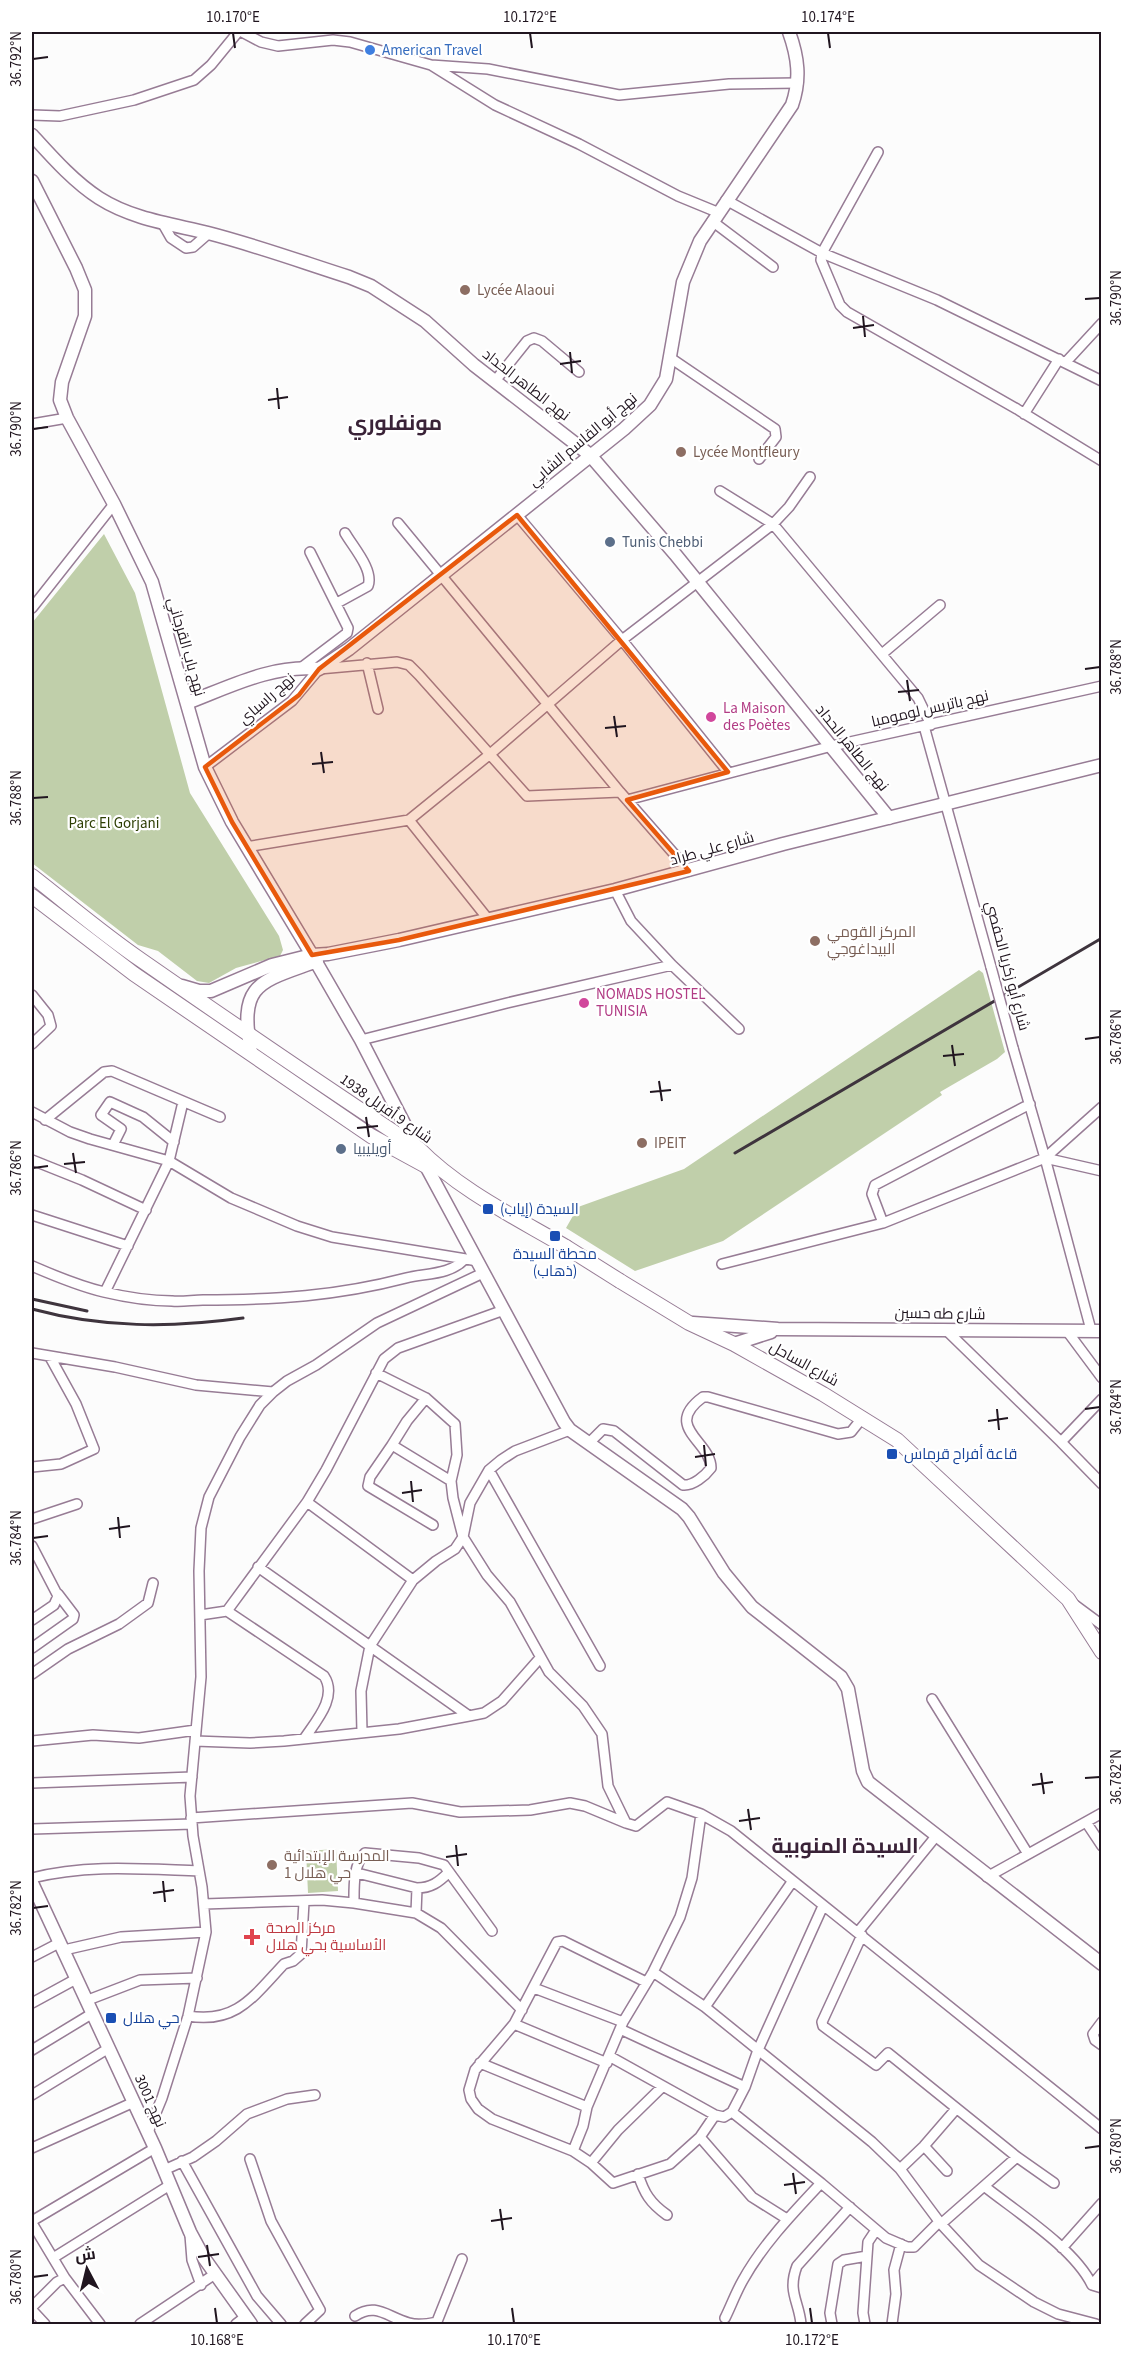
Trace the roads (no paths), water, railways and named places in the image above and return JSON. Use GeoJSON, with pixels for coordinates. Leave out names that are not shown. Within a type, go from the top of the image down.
{"type":"FeatureCollection","features":[{"type":"Feature","properties":{"kind":"main road","name":"شارع 9 أفريل 1938"},"geometry":{"type":"LineString","coordinates":[[32,876],[140,959],[248,1036],[418,1148],[432,1167]]}},
{"type":"Feature","properties":{"kind":"main road","name":"شارع 9 أفريل 1938"},"geometry":{"type":"LineString","coordinates":[[32,896],[134,974],[371,1136],[432,1167]]}},
{"type":"Feature","properties":{"kind":"main road","name":"شارع الساحل"},"geometry":{"type":"LineString","coordinates":[[432,1167],[689,1323],[734,1344],[863,1417],[897,1440],[1068,1599],[1101,1652]]}},
{"type":"Feature","properties":{"kind":"street"},"geometry":{"type":"LineString","coordinates":[[32,115],[60,116],[134,100],[194,80],[211,65],[240,32],[261,42],[278,46],[333,40],[350,42],[431,65],[488,69],[619,95],[729,84],[798,83]]}},
{"type":"Feature","properties":{"kind":"street"},"geometry":{"type":"LineString","coordinates":[[350,42],[354,32]]}},
{"type":"Feature","properties":{"kind":"street","name":"نهج أبو القاسم الشابي"},"geometry":{"type":"LineString","coordinates":[[319,669],[349,649],[443,575],[640,415],[658,395],[669,371],[669,357],[683,282],[700,241],[726,200],[786,116],[796,95],[797,56],[789,32]]}},
{"type":"Feature","properties":{"kind":"street"},"geometry":{"type":"LineString","coordinates":[[431,65],[495,105],[579,144],[715,216],[773,267]]}},
{"type":"Feature","properties":{"kind":"street","name":"نهج الطاهر الحداد"},"geometry":{"type":"LineString","coordinates":[[32,135],[97,196],[124,211],[163,224],[209,233],[371,286],[425,321],[495,381],[590,455],[698,582],[889,818]]}},
{"type":"Feature","properties":{"kind":"street"},"geometry":{"type":"LineString","coordinates":[[878,152],[822,254],[822,260],[840,305],[847,312],[1101,461]]}},
{"type":"Feature","properties":{"kind":"street","name":"نهج باب القرجاني"},"geometry":{"type":"LineString","coordinates":[[32,181],[85,290],[85,316],[60,391],[60,400],[67,418],[114,504],[152,582],[205,767],[246,847],[361,1040],[418,1148]]}},
{"type":"Feature","properties":{"kind":"street"},"geometry":{"type":"LineString","coordinates":[[726,200],[822,254],[937,300],[1101,381]]}},
{"type":"Feature","properties":{"kind":"street"},"geometry":{"type":"LineString","coordinates":[[163,224],[171,238],[186,248],[193,247],[209,233]]}},
{"type":"Feature","properties":{"kind":"street"},"geometry":{"type":"LineString","coordinates":[[1024,414],[1062,361],[1101,323]]}},
{"type":"Feature","properties":{"kind":"street"},"geometry":{"type":"LineString","coordinates":[[495,381],[527,341],[534,338],[542,341],[579,372]]}},
{"type":"Feature","properties":{"kind":"street"},"geometry":{"type":"LineString","coordinates":[[669,357],[775,429],[776,437],[759,459]]}},
{"type":"Feature","properties":{"kind":"street"},"geometry":{"type":"LineString","coordinates":[[32,424],[67,418]]}},
{"type":"Feature","properties":{"kind":"street"},"geometry":{"type":"LineString","coordinates":[[246,847],[409,820],[622,640],[773,524],[789,507],[810,477]]}},
{"type":"Feature","properties":{"kind":"street","name":"شارع أبو زكريا الحفصي"},"geometry":{"type":"LineString","coordinates":[[720,491],[773,524],[918,698],[928,725],[946,804],[1013,1048],[1096,1331]]}},
{"type":"Feature","properties":{"kind":"street"},"geometry":{"type":"LineString","coordinates":[[32,608],[114,504]]}},
{"type":"Feature","properties":{"kind":"street"},"geometry":{"type":"LineString","coordinates":[[517,515],[729,772]]}},
{"type":"Feature","properties":{"kind":"street"},"geometry":{"type":"LineString","coordinates":[[398,523],[620,792],[689,871]]}},
{"type":"Feature","properties":{"kind":"street"},"geometry":{"type":"LineString","coordinates":[[337,603],[368,586],[370,579],[368,570],[345,533]]}},
{"type":"Feature","properties":{"kind":"street"},"geometry":{"type":"LineString","coordinates":[[302,667],[347,633],[348,625],[310,552]]}},
{"type":"Feature","properties":{"kind":"street"},"geometry":{"type":"LineString","coordinates":[[882,654],[940,605]]}},
{"type":"Feature","properties":{"kind":"street"},"geometry":{"type":"LineString","coordinates":[[187,703],[256,676],[302,667],[319,669],[397,662],[409,665],[521,791],[531,797],[620,792]]}},
{"type":"Feature","properties":{"kind":"street"},"geometry":{"type":"LineString","coordinates":[[367,663],[378,708]]}},
{"type":"Feature","properties":{"kind":"street","name":"نهج راسباي"},"geometry":{"type":"LineString","coordinates":[[205,767],[292,702],[319,669]]}},
{"type":"Feature","properties":{"kind":"street","name":"نهج باتريس لومومبا"},"geometry":{"type":"LineString","coordinates":[[627,800],[832,746],[1101,686]]}},
{"type":"Feature","properties":{"kind":"street","name":"شارع علي طراد"},"geometry":{"type":"LineString","coordinates":[[179,985],[199,991],[211,991],[272,965],[314,958],[615,890],[783,844],[1101,765]]}},
{"type":"Feature","properties":{"kind":"street"},"geometry":{"type":"LineString","coordinates":[[409,820],[488,919]]}},
{"type":"Feature","properties":{"kind":"street"},"geometry":{"type":"LineString","coordinates":[[615,890],[631,921],[739,1029]]}},
{"type":"Feature","properties":{"kind":"street","name":"شارع علي طراد"},"geometry":{"type":"LineString","coordinates":[[251,1052],[248,1036],[249,1000],[261,983],[314,958]]}},
{"type":"Feature","properties":{"kind":"street"},"geometry":{"type":"LineString","coordinates":[[361,1040],[672,964]]}},
{"type":"Feature","properties":{"kind":"street"},"geometry":{"type":"LineString","coordinates":[[32,995],[48,1015],[51,1026],[32,1044]]}},
{"type":"Feature","properties":{"kind":"street"},"geometry":{"type":"LineString","coordinates":[[45,1120],[104,1072],[112,1071],[220,1117]]}},
{"type":"Feature","properties":{"kind":"street"},"geometry":{"type":"LineString","coordinates":[[113,1145],[121,1130],[101,1115],[110,1102],[143,1117],[174,1142]]}},
{"type":"Feature","properties":{"kind":"street"},"geometry":{"type":"LineString","coordinates":[[105,1292],[169,1161],[183,1102]]}},
{"type":"Feature","properties":{"kind":"street"},"geometry":{"type":"LineString","coordinates":[[883,1223],[872,1194],[875,1185],[1030,1104]]}},
{"type":"Feature","properties":{"kind":"street"},"geometry":{"type":"LineString","coordinates":[[371,1136],[379,1123],[392,1120],[395,1107]]}},
{"type":"Feature","properties":{"kind":"street"},"geometry":{"type":"LineString","coordinates":[[722,1264],[883,1223],[1045,1158],[1101,1107]]}},
{"type":"Feature","properties":{"kind":"street"},"geometry":{"type":"LineString","coordinates":[[32,1112],[80,1136],[169,1161],[231,1198],[297,1226],[332,1237],[465,1259],[481,1267]]}},
{"type":"Feature","properties":{"kind":"street"},"geometry":{"type":"LineString","coordinates":[[1045,1158],[1101,1171]]}},
{"type":"Feature","properties":{"kind":"street"},"geometry":{"type":"LineString","coordinates":[[32,1160],[147,1210]]}},
{"type":"Feature","properties":{"kind":"street"},"geometry":{"type":"LineString","coordinates":[[432,1167],[481,1267],[570,1430],[682,1509],[724,1573],[752,1607],[841,1677],[848,1689],[866,1779],[987,1877],[1101,1964]]}},
{"type":"Feature","properties":{"kind":"street"},"geometry":{"type":"LineString","coordinates":[[32,1215],[128,1246]]}},
{"type":"Feature","properties":{"kind":"street"},"geometry":{"type":"LineString","coordinates":[[32,1266],[77,1285],[105,1292],[170,1302],[291,1299],[372,1287],[408,1277],[450,1270],[458,1267],[465,1259]]}},
{"type":"Feature","properties":{"kind":"street"},"geometry":{"type":"LineString","coordinates":[[148,2132],[162,2098],[188,2016],[206,1932],[191,1821],[192,1777],[201,1677],[199,1571],[201,1528],[209,1497],[240,1437],[260,1405],[273,1392],[377,1323],[481,1267]]}},
{"type":"Feature","properties":{"kind":"street"},"geometry":{"type":"LineString","coordinates":[[227,1611],[308,1502],[384,1359],[398,1348],[504,1310]]}},
{"type":"Feature","properties":{"kind":"street"},"geometry":{"type":"LineString","coordinates":[[689,1323],[778,1329]]}},
{"type":"Feature","properties":{"kind":"street"},"geometry":{"type":"LineString","coordinates":[[734,1344],[778,1329]]}},
{"type":"Feature","properties":{"kind":"street","name":"شارع طه حسين"},"geometry":{"type":"LineString","coordinates":[[778,1329],[1096,1331]]}},
{"type":"Feature","properties":{"kind":"street"},"geometry":{"type":"LineString","coordinates":[[945,1329],[1101,1484]]}},
{"type":"Feature","properties":{"kind":"street"},"geometry":{"type":"LineString","coordinates":[[1067,1331],[1101,1378]]}},
{"type":"Feature","properties":{"kind":"street"},"geometry":{"type":"LineString","coordinates":[[32,1354],[115,1367],[196,1385],[273,1392]]}},
{"type":"Feature","properties":{"kind":"street"},"geometry":{"type":"LineString","coordinates":[[32,1467],[61,1464],[94,1449],[76,1404],[51,1357]]}},
{"type":"Feature","properties":{"kind":"street"},"geometry":{"type":"LineString","coordinates":[[376,1373],[426,1398],[452,1420],[456,1428],[457,1455],[451,1481],[463,1537],[487,1575],[510,1602],[540,1658],[555,1678],[583,1706],[602,1734],[608,1786],[626,1823]]}},
{"type":"Feature","properties":{"kind":"street"},"geometry":{"type":"LineString","coordinates":[[589,1443],[603,1429],[614,1431],[687,1486],[711,1468],[710,1460],[688,1430],[686,1423],[687,1417],[703,1398],[708,1397],[838,1434],[851,1432],[863,1417]]}},
{"type":"Feature","properties":{"kind":"street"},"geometry":{"type":"LineString","coordinates":[[426,1398],[407,1421],[370,1476],[368,1486],[433,1526]]}},
{"type":"Feature","properties":{"kind":"street"},"geometry":{"type":"LineString","coordinates":[[1061,1442],[1101,1399]]}},
{"type":"Feature","properties":{"kind":"street"},"geometry":{"type":"LineString","coordinates":[[362,1732],[362,1682],[370,1646],[413,1580],[436,1561],[453,1551],[463,1537],[470,1503],[489,1470],[515,1451],[570,1430]]}},
{"type":"Feature","properties":{"kind":"street"},"geometry":{"type":"LineString","coordinates":[[392,1445],[451,1481]]}},
{"type":"Feature","properties":{"kind":"street"},"geometry":{"type":"LineString","coordinates":[[489,1470],[600,1666]]}},
{"type":"Feature","properties":{"kind":"street"},"geometry":{"type":"LineString","coordinates":[[308,1502],[413,1580]]}},
{"type":"Feature","properties":{"kind":"street"},"geometry":{"type":"LineString","coordinates":[[32,1519],[77,1504]]}},
{"type":"Feature","properties":{"kind":"street"},"geometry":{"type":"LineString","coordinates":[[32,1546],[35,1564],[74,1615],[73,1619],[32,1648]]}},
{"type":"Feature","properties":{"kind":"street"},"geometry":{"type":"LineString","coordinates":[[258,1567],[469,1716]]}},
{"type":"Feature","properties":{"kind":"street"},"geometry":{"type":"LineString","coordinates":[[32,1674],[68,1649],[119,1624],[148,1603],[153,1583]]}},
{"type":"Feature","properties":{"kind":"street"},"geometry":{"type":"LineString","coordinates":[[32,1620],[54,1605],[58,1599],[57,1593]]}},
{"type":"Feature","properties":{"kind":"street"},"geometry":{"type":"LineString","coordinates":[[1068,1599],[1101,1625]]}},
{"type":"Feature","properties":{"kind":"street"},"geometry":{"type":"LineString","coordinates":[[200,1615],[227,1611],[326,1679],[328,1693],[324,1708],[304,1739]]}},
{"type":"Feature","properties":{"kind":"street"},"geometry":{"type":"LineString","coordinates":[[195,1741],[250,1743],[304,1739],[429,1724],[484,1713],[502,1701],[540,1658]]}},
{"type":"Feature","properties":{"kind":"street"},"geometry":{"type":"LineString","coordinates":[[932,1699],[1028,1854]]}},
{"type":"Feature","properties":{"kind":"street"},"geometry":{"type":"LineString","coordinates":[[32,1741],[93,1735],[139,1738],[196,1730]]}},
{"type":"Feature","properties":{"kind":"street"},"geometry":{"type":"LineString","coordinates":[[32,1783],[192,1777]]}},
{"type":"Feature","properties":{"kind":"street"},"geometry":{"type":"LineString","coordinates":[[32,1828],[191,1821],[412,1803],[460,1812],[530,1810],[570,1803],[585,1806],[636,1826],[667,1803],[701,1814],[730,1831],[822,1906],[860,1933],[1101,2129]]}},
{"type":"Feature","properties":{"kind":"street"},"geometry":{"type":"LineString","coordinates":[[987,1877],[1101,1813]]}},
{"type":"Feature","properties":{"kind":"street"},"geometry":{"type":"LineString","coordinates":[[573,2151],[583,2126],[587,2107],[622,2026],[680,1917],[692,1878],[701,1814]]}},
{"type":"Feature","properties":{"kind":"street"},"geometry":{"type":"LineString","coordinates":[[1086,1822],[1101,1846]]}},
{"type":"Feature","properties":{"kind":"street"},"geometry":{"type":"LineString","coordinates":[[937,1835],[860,1933],[822,2022],[823,2026],[876,2065],[888,2053],[1017,2157],[1054,2183]]}},
{"type":"Feature","properties":{"kind":"street"},"geometry":{"type":"LineString","coordinates":[[354,1903],[354,1879],[359,1860],[365,1853],[419,1858],[444,1865],[492,1931]]}},
{"type":"Feature","properties":{"kind":"street"},"geometry":{"type":"LineString","coordinates":[[32,1878],[70,1870],[108,1868],[199,1871]]}},
{"type":"Feature","properties":{"kind":"street"},"geometry":{"type":"LineString","coordinates":[[357,1873],[417,1888],[425,1888],[439,1882],[448,1873]]}},
{"type":"Feature","properties":{"kind":"street"},"geometry":{"type":"LineString","coordinates":[[705,2007],[792,1882]]}},
{"type":"Feature","properties":{"kind":"street","name":"نهج 3001"},"geometry":{"type":"LineString","coordinates":[[32,1883],[36,1906],[61,1947],[88,2000],[190,2232],[244,2322]]}},
{"type":"Feature","properties":{"kind":"street"},"geometry":{"type":"LineString","coordinates":[[416,1913],[417,1888]]}},
{"type":"Feature","properties":{"kind":"street"},"geometry":{"type":"LineString","coordinates":[[204,1904],[322,1900],[416,1913],[441,1928],[522,2010]]}},
{"type":"Feature","properties":{"kind":"street"},"geometry":{"type":"LineString","coordinates":[[188,2016],[201,2019],[220,2017],[237,2010],[284,1964],[293,1961],[301,1954],[304,1902]]}},
{"type":"Feature","properties":{"kind":"street"},"geometry":{"type":"LineString","coordinates":[[514,2024],[608,2060],[715,2115],[724,2117],[732,2112],[745,2087],[758,2050],[822,1906]]}},
{"type":"Feature","properties":{"kind":"street"},"geometry":{"type":"LineString","coordinates":[[32,1957],[61,1947],[121,1937],[206,1932]]}},
{"type":"Feature","properties":{"kind":"street"},"geometry":{"type":"LineString","coordinates":[[646,1982],[561,1941],[555,1944],[514,2024],[480,2063],[471,2080],[469,2090],[471,2099],[478,2109],[492,2119],[573,2151],[591,2163],[613,2183],[670,2164],[700,2137],[715,2115]]}},
{"type":"Feature","properties":{"kind":"street"},"geometry":{"type":"LineString","coordinates":[[653,1971],[705,2007],[872,2142],[900,2169],[940,2223],[979,2265],[1034,2302],[1058,2314],[1096,2325]]}},
{"type":"Feature","properties":{"kind":"street"},"geometry":{"type":"LineString","coordinates":[[88,2000],[140,1980],[197,1978]]}},
{"type":"Feature","properties":{"kind":"street"},"geometry":{"type":"LineString","coordinates":[[32,2003],[76,1980]]}},
{"type":"Feature","properties":{"kind":"street"},"geometry":{"type":"LineString","coordinates":[[534,1988],[622,2026],[745,2087]]}},
{"type":"Feature","properties":{"kind":"street"},"geometry":{"type":"LineString","coordinates":[[32,2050],[93,2013]]}},
{"type":"Feature","properties":{"kind":"street"},"geometry":{"type":"LineString","coordinates":[[1101,2022],[1093,2034],[1095,2040],[1101,2045]]}},
{"type":"Feature","properties":{"kind":"street"},"geometry":{"type":"LineString","coordinates":[[32,2095],[109,2048]]}},
{"type":"Feature","properties":{"kind":"street"},"geometry":{"type":"LineString","coordinates":[[480,2063],[587,2107]]}},
{"type":"Feature","properties":{"kind":"street"},"geometry":{"type":"LineString","coordinates":[[591,2163],[618,2130],[662,2087]]}},
{"type":"Feature","properties":{"kind":"street"},"geometry":{"type":"LineString","coordinates":[[164,2169],[216,2141],[247,2114],[287,2099],[315,2095]]}},
{"type":"Feature","properties":{"kind":"street"},"geometry":{"type":"LineString","coordinates":[[32,2148],[134,2102]]}},
{"type":"Feature","properties":{"kind":"street"},"geometry":{"type":"LineString","coordinates":[[900,2169],[924,2146],[956,2109]]}},
{"type":"Feature","properties":{"kind":"street"},"geometry":{"type":"LineString","coordinates":[[732,2112],[821,2182],[886,2238],[910,2247],[916,2246],[1017,2157]]}},
{"type":"Feature","properties":{"kind":"street"},"geometry":{"type":"LineString","coordinates":[[700,2137],[752,2197],[787,2219]]}},
{"type":"Feature","properties":{"kind":"street"},"geometry":{"type":"LineString","coordinates":[[924,2146],[947,2171]]}},
{"type":"Feature","properties":{"kind":"street"},"geometry":{"type":"LineString","coordinates":[[100,2325],[65,2278],[32,2222],[155,2148]]}},
{"type":"Feature","properties":{"kind":"street"},"geometry":{"type":"LineString","coordinates":[[250,2158],[271,2221],[320,2310],[305,2325]]}},
{"type":"Feature","properties":{"kind":"street"},"geometry":{"type":"LineString","coordinates":[[182,2161],[257,2296],[280,2325]]}},
{"type":"Feature","properties":{"kind":"street"},"geometry":{"type":"LineString","coordinates":[[638,2174],[644,2195],[667,2215]]}},
{"type":"Feature","properties":{"kind":"street"},"geometry":{"type":"LineString","coordinates":[[725,2318],[743,2280],[787,2219],[821,2182]]}},
{"type":"Feature","properties":{"kind":"street"},"geometry":{"type":"LineString","coordinates":[[53,2259],[170,2185]]}},
{"type":"Feature","properties":{"kind":"street"},"geometry":{"type":"LineString","coordinates":[[984,2186],[1062,2248],[1080,2265],[1097,2287]]}},
{"type":"Feature","properties":{"kind":"street"},"geometry":{"type":"LineString","coordinates":[[1062,2248],[1101,2203]]}},
{"type":"Feature","properties":{"kind":"street"},"geometry":{"type":"LineString","coordinates":[[801,2325],[800,2309],[794,2301],[795,2272],[850,2207]]}},
{"type":"Feature","properties":{"kind":"street"},"geometry":{"type":"LineString","coordinates":[[865,2325],[863,2313],[868,2242],[876,2230]]}},
{"type":"Feature","properties":{"kind":"street"},"geometry":{"type":"LineString","coordinates":[[190,2232],[191,2253],[201,2285]]}},
{"type":"Feature","properties":{"kind":"street"},"geometry":{"type":"LineString","coordinates":[[892,2325],[896,2294],[894,2270],[901,2244]]}},
{"type":"Feature","properties":{"kind":"street"},"geometry":{"type":"LineString","coordinates":[[832,2325],[830,2313],[838,2264],[844,2260],[867,2256]]}},
{"type":"Feature","properties":{"kind":"street"},"geometry":{"type":"LineString","coordinates":[[355,2316],[364,2310],[375,2310],[410,2324],[437,2323],[462,2259]]}},
{"type":"Feature","properties":{"kind":"street"},"geometry":{"type":"LineString","coordinates":[[1097,2287],[1101,2273]]}},
{"type":"Feature","properties":{"kind":"street"},"geometry":{"type":"LineString","coordinates":[[140,2325],[215,2274]]}},
{"type":"Feature","properties":{"kind":"street"},"geometry":{"type":"LineString","coordinates":[[45,2325],[32,2308],[57,2282],[65,2278]]}},
{"type":"Feature","properties":{"kind":"railway"},"geometry":{"type":"LineString","coordinates":[[735,1153],[1102,938]]}},
{"type":"Feature","properties":{"kind":"railway"},"geometry":{"type":"LineString","coordinates":[[32,1299],[87,1311]]}},
{"type":"Feature","properties":{"kind":"railway"},"geometry":{"type":"LineString","coordinates":[[32,1309],[111,1323],[163,1325],[243,1318]]}},
{"type":"Feature","properties":{"kind":"place","name":"American Travel"},"geometry":{"type":"Point","coordinates":[370,50]}},
{"type":"Feature","properties":{"kind":"place","name":"Lycée Alaoui"},"geometry":{"type":"Point","coordinates":[465,290]}},
{"type":"Feature","properties":{"kind":"place","name":"Lycée Montfleury"},"geometry":{"type":"Point","coordinates":[681,452]}},
{"type":"Feature","properties":{"kind":"place","name":"Tunis Chebbi"},"geometry":{"type":"Point","coordinates":[610,542]}},
{"type":"Feature","properties":{"kind":"place","name":"La Maison des Poètes"},"geometry":{"type":"Point","coordinates":[711,717]}},
{"type":"Feature","properties":{"kind":"place","name":"المركز القومي البيداغوجي"},"geometry":{"type":"Point","coordinates":[815,941]}},
{"type":"Feature","properties":{"kind":"place","name":"NOMADS HOSTEL TUNISIA"},"geometry":{"type":"Point","coordinates":[584,1003]}},
{"type":"Feature","properties":{"kind":"place","name":"IPEIT"},"geometry":{"type":"Point","coordinates":[642,1143]}},
{"type":"Feature","properties":{"kind":"place","name":"أويليبيا"},"geometry":{"type":"Point","coordinates":[341,1149]}},
{"type":"Feature","properties":{"kind":"place","name":"السيدة (إياب)"},"geometry":{"type":"Point","coordinates":[488,1209]}},
{"type":"Feature","properties":{"kind":"place","name":"محطة السيدة (ذهاب)"},"geometry":{"type":"Point","coordinates":[555,1236]}},
{"type":"Feature","properties":{"kind":"place","name":"قاعة أفراح قرماس"},"geometry":{"type":"Point","coordinates":[892,1454]}},
{"type":"Feature","properties":{"kind":"place","name":"المدرسة الإبتدائية حي هلال 1"},"geometry":{"type":"Point","coordinates":[272,1865]}},
{"type":"Feature","properties":{"kind":"place","name":"مركز الصحة الأساسية بحي هلال"},"geometry":{"type":"Point","coordinates":[252,1937]}},
{"type":"Feature","properties":{"kind":"place","name":"حي هلال"},"geometry":{"type":"Point","coordinates":[111,2018]}},
{"type":"Feature","properties":{"kind":"district","name":"مونفلوري"},"geometry":{"type":"Point","coordinates":[395,423]}},
{"type":"Feature","properties":{"kind":"district","name":"السيدة المنوبية"},"geometry":{"type":"Point","coordinates":[845,1846]}},
{"type":"Feature","properties":{"kind":"park label","name":"Parc El Gorjani"},"geometry":{"type":"Point","coordinates":[114,823]}}]}
